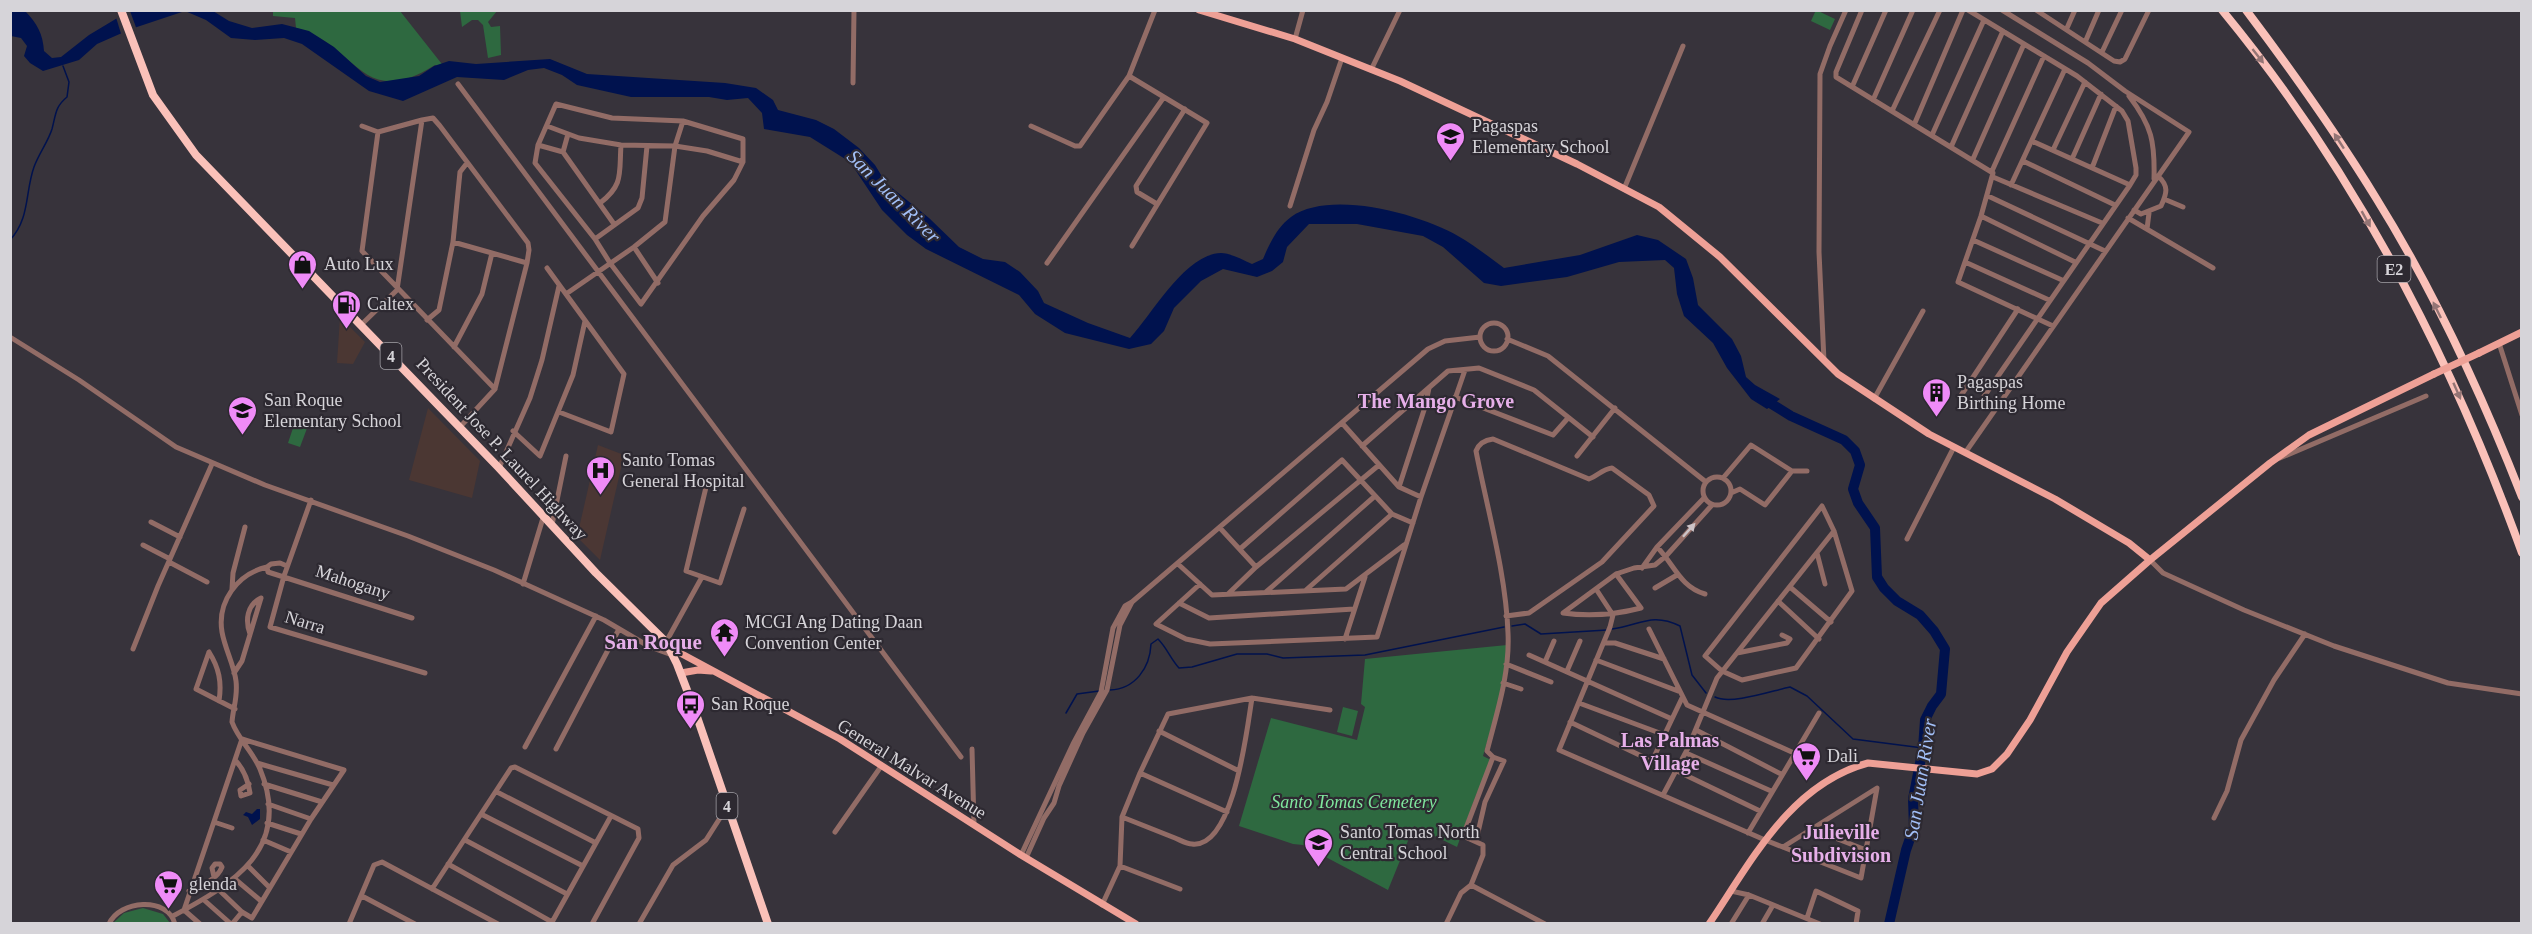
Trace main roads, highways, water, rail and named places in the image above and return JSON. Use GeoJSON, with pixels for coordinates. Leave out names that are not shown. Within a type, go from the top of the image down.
{"type":"FeatureCollection","features":[{"type":"Feature","properties":{"kind":"highway","name":"President Jose P. Laurel Highway"},"geometry":{"type":"LineString","coordinates":[[121,10],[153,95],[196,155],[499,468],[551,527],[667,644],[681,673],[768,924]]}},
{"type":"Feature","properties":{"kind":"highway","name":"E2"},"geometry":{"type":"LineString","coordinates":[[2222,10],[2265,64],[2312,134],[2361,210],[2409,295],[2451,377],[2522,553]]}},
{"type":"Feature","properties":{"kind":"highway","name":"E2"},"geometry":{"type":"LineString","coordinates":[[2246,10],[2328,124],[2377,199],[2428,291],[2465,367],[2522,497]]}},
{"type":"Feature","properties":{"kind":"main road"},"geometry":{"type":"LineString","coordinates":[[1199,10],[1223,14],[1295,39],[1479,116],[1659,207],[1720,257],[1824,363],[1874,399],[1954,447],[2055,499],[2129,543],[2150,560]]}},
{"type":"Feature","properties":{"kind":"main road"},"geometry":{"type":"LineString","coordinates":[[1709,924],[1765,840],[1792,808],[1813,791],[1852,768],[1868,763],[1977,774],[1992,769],[2007,754],[2030,720],[2067,652],[2101,603],[2150,560],[2270,463],[2309,435],[2522,332]]}},
{"type":"Feature","properties":{"kind":"main road","name":"General Malvar Avenue"},"geometry":{"type":"LineString","coordinates":[[667,644],[840,739],[974,825],[1136,924]]}},
{"type":"Feature","properties":{"kind":"main road"},"geometry":{"type":"LineString","coordinates":[[681,673],[698,670],[716,672]]}},
{"type":"Feature","properties":{"kind":"water"},"geometry":{"type":"Polygon","coordinates":[[[11,11],[25,11],[29,15],[41,34],[44,51],[52,58],[61,57],[89,35],[129,11],[185,11],[131,29],[97,44],[79,60],[43,71],[24,56],[27,46],[21,38],[11,36],[11,11]]]}},
{"type":"Feature","properties":{"kind":"water"},"geometry":{"type":"Polygon","coordinates":[[[185,11],[213,11],[229,21],[252,28],[282,24],[309,31],[334,47],[366,76],[380,82],[419,76],[434,66],[449,61],[476,64],[550,59],[587,74],[725,83],[756,88],[773,100],[778,110],[816,120],[834,129],[859,148],[875,165],[886,183],[929,218],[959,247],[983,259],[1005,262],[1020,272],[1038,291],[1044,303],[1088,323],[1130,338],[1182,274],[1195,263],[1208,256],[1221,253],[1252,264],[1263,259],[1278,231],[1291,217],[1308,209],[1328,205],[1375,208],[1421,220],[1458,236],[1504,268],[1580,255],[1637,235],[1658,240],[1686,259],[1693,278],[1698,305],[1732,339],[1741,356],[1746,377],[1755,385],[1780,399],[1767,409],[1751,399],[1727,368],[1713,343],[1684,316],[1677,294],[1674,268],[1665,260],[1619,262],[1567,277],[1501,286],[1484,283],[1443,247],[1423,236],[1357,224],[1309,224],[1287,247],[1283,262],[1272,271],[1257,277],[1223,269],[1201,281],[1174,308],[1164,331],[1151,344],[1129,349],[1065,333],[1035,314],[1019,295],[926,249],[907,235],[882,210],[850,162],[810,137],[764,129],[762,113],[748,98],[727,100],[709,97],[631,97],[577,85],[562,75],[544,68],[528,70],[504,80],[457,77],[403,101],[369,91],[302,44],[284,38],[255,40],[231,38],[206,20],[185,11]]]}},
{"type":"Feature","properties":{"kind":"water"},"geometry":{"type":"Polygon","coordinates":[[[260,809],[260,819],[252,825],[248,817],[243,815],[246,812],[252,814],[260,809]]]}},
{"type":"Feature","properties":{"kind":"waterway"},"geometry":{"type":"LineString","coordinates":[[10,240],[24,214],[34,167],[50,134],[58,108],[67,97],[69,82],[63,66]]}},
{"type":"Feature","properties":{"kind":"waterway","name":"San Juan River"},"geometry":{"type":"LineString","coordinates":[[1762,398],[1791,416],[1844,440],[1855,451],[1860,465],[1853,489],[1858,503],[1875,528],[1877,577],[1897,601],[1920,615],[1934,631],[1945,649],[1941,694],[1925,720],[1923,748],[1913,799],[1914,827],[1906,850],[1889,924]]}},
{"type":"Feature","properties":{"kind":"waterway"},"geometry":{"type":"LineString","coordinates":[[1612,629],[1654,620],[1680,626],[1692,675],[1706,693]]}},
{"type":"Feature","properties":{"kind":"waterway"},"geometry":{"type":"LineString","coordinates":[[1512,626],[1525,624],[1541,634],[1607,630]]}},
{"type":"Feature","properties":{"kind":"waterway"},"geometry":{"type":"LineString","coordinates":[[1110,690],[1127,686],[1140,676],[1148,661],[1151,644],[1158,639],[1179,668],[1192,667],[1237,654],[1267,654],[1283,658],[1365,655],[1504,627]]}},
{"type":"Feature","properties":{"kind":"waterway"},"geometry":{"type":"LineString","coordinates":[[1715,697],[1741,698],[1790,687],[1807,696],[1853,739],[1923,748]]}},
{"type":"Feature","properties":{"kind":"waterway"},"geometry":{"type":"LineString","coordinates":[[1066,713],[1077,694],[1099,691]]}},
{"type":"Feature","properties":{"kind":"place","name":"Pagaspas Elementary School"},"geometry":{"type":"Point","coordinates":[1451,162]}},
{"type":"Feature","properties":{"kind":"place","name":"Auto Lux"},"geometry":{"type":"Point","coordinates":[303,290]}},
{"type":"Feature","properties":{"kind":"place","name":"Caltex"},"geometry":{"type":"Point","coordinates":[346,330]}},
{"type":"Feature","properties":{"kind":"place","name":"Pagaspas Birthing Home"},"geometry":{"type":"Point","coordinates":[1936,418]}},
{"type":"Feature","properties":{"kind":"place","name":"San Roque Elementary School"},"geometry":{"type":"Point","coordinates":[243,436]}},
{"type":"Feature","properties":{"kind":"place","name":"Santo Tomas General Hospital"},"geometry":{"type":"Point","coordinates":[601,496]}},
{"type":"Feature","properties":{"kind":"place","name":"MCGI Ang Dating Daan Convention Center"},"geometry":{"type":"Point","coordinates":[724,658]}},
{"type":"Feature","properties":{"kind":"place","name":"San Roque"},"geometry":{"type":"Point","coordinates":[690,730]}},
{"type":"Feature","properties":{"kind":"place","name":"Dali"},"geometry":{"type":"Point","coordinates":[1806,782]}},
{"type":"Feature","properties":{"kind":"place","name":"Santo Tomas North Central School"},"geometry":{"type":"Point","coordinates":[1319,868]}},
{"type":"Feature","properties":{"kind":"place","name":"glenda"},"geometry":{"type":"Point","coordinates":[168,910]}},
{"type":"Feature","properties":{"kind":"district","name":"The Mango Grove"},"geometry":{"type":"Point","coordinates":[1436,401]}},
{"type":"Feature","properties":{"kind":"district","name":"San Roque"},"geometry":{"type":"Point","coordinates":[653,642]}},
{"type":"Feature","properties":{"kind":"district","name":"Las Palmas Village"},"geometry":{"type":"Point","coordinates":[1670,752]}},
{"type":"Feature","properties":{"kind":"district","name":"Julieville Subdivision"},"geometry":{"type":"Point","coordinates":[1841,844]}},
{"type":"Feature","properties":{"kind":"park label","name":"Santo Tomas Cemetery"},"geometry":{"type":"Point","coordinates":[1354,802]}}]}
